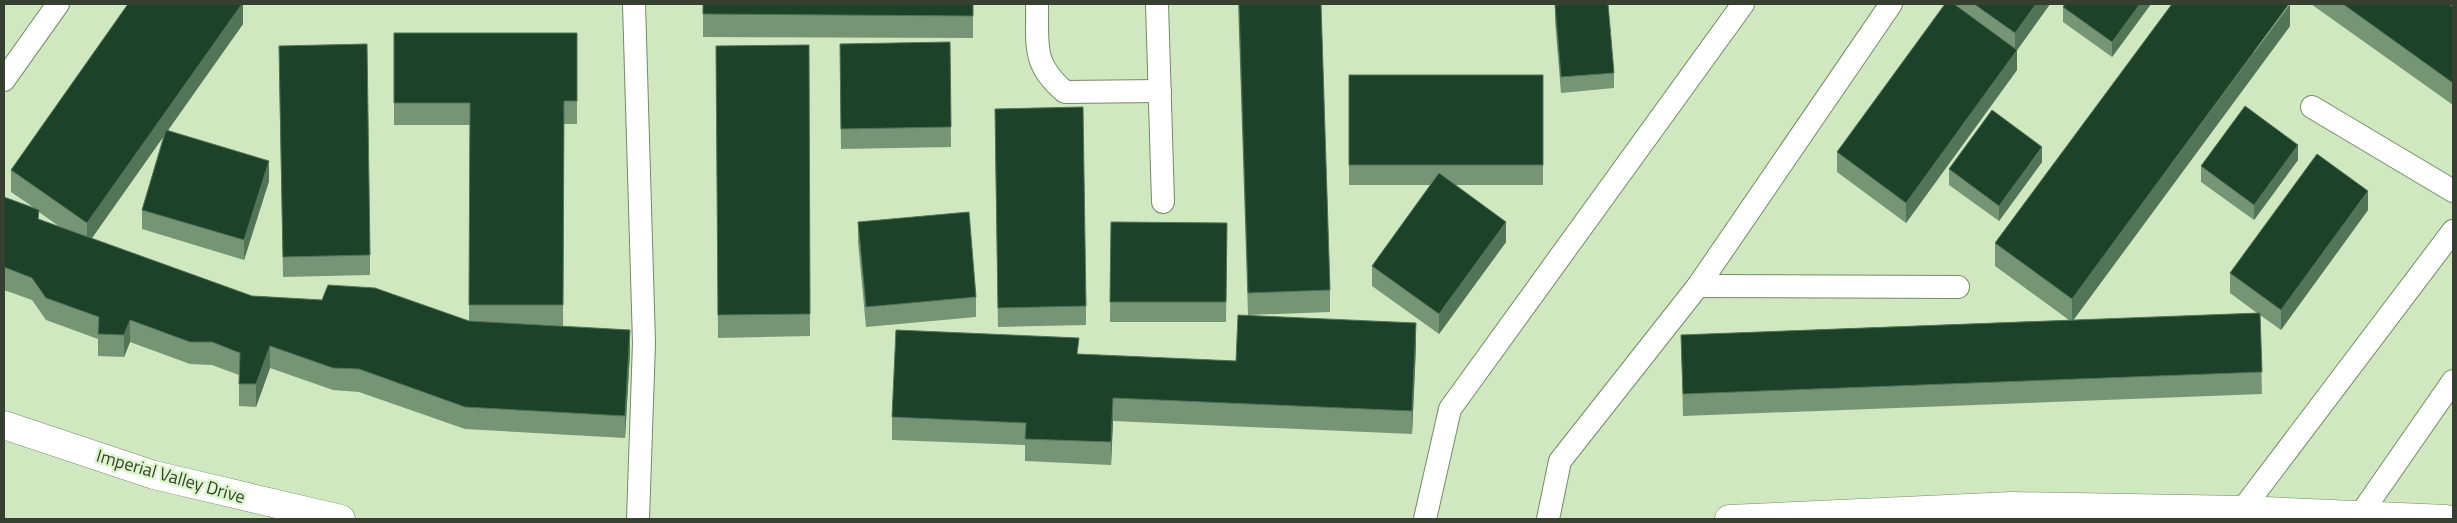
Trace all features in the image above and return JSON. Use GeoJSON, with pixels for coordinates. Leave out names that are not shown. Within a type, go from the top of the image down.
{"type":"FeatureCollection","features":[{"type":"Feature","properties":{"kind":"main road","name":"Imperial Valley Drive"},"geometry":{"type":"LineString","coordinates":[[4,425],[154,475],[299,515],[341,519]]}},
{"type":"Feature","properties":{"kind":"main road"},"geometry":{"type":"LineString","coordinates":[[1729,519],[2012,506],[2147,514],[2242,510],[2446,519]]}},
{"type":"Feature","properties":{"kind":"lane"},"geometry":{"type":"LineString","coordinates":[[4,80],[58,4]]}},
{"type":"Feature","properties":{"kind":"lane"},"geometry":{"type":"LineString","coordinates":[[634,4],[644,342],[638,519]]}},
{"type":"Feature","properties":{"kind":"lane"},"geometry":{"type":"LineString","coordinates":[[1038,4],[1038,55],[1048,77],[1065,92],[1160,91]]}},
{"type":"Feature","properties":{"kind":"lane"},"geometry":{"type":"LineString","coordinates":[[1157,4],[1163,202]]}},
{"type":"Feature","properties":{"kind":"lane"},"geometry":{"type":"LineString","coordinates":[[1425,519],[1450,409],[1743,4]]}},
{"type":"Feature","properties":{"kind":"lane"},"geometry":{"type":"LineString","coordinates":[[1548,519],[1560,461],[1698,286],[1891,4]]}},
{"type":"Feature","properties":{"kind":"lane"},"geometry":{"type":"LineString","coordinates":[[2312,107],[2453,191]]}},
{"type":"Feature","properties":{"kind":"lane"},"geometry":{"type":"LineString","coordinates":[[2242,510],[2453,232]]}},
{"type":"Feature","properties":{"kind":"lane"},"geometry":{"type":"LineString","coordinates":[[1698,286],[1958,287]]}},
{"type":"Feature","properties":{"kind":"lane"},"geometry":{"type":"LineString","coordinates":[[2360,515],[2453,381]]}},
{"type":"Feature","properties":{"kind":"building"},"geometry":{"type":"Polygon","coordinates":[[[128,4],[242,4],[87,223],[11,170],[128,4]]]}},
{"type":"Feature","properties":{"kind":"building"},"geometry":{"type":"Polygon","coordinates":[[[703,4],[973,4],[973,16],[703,14],[703,4]]]}},
{"type":"Feature","properties":{"kind":"building"},"geometry":{"type":"Polygon","coordinates":[[[1239,4],[1321,4],[1330,290],[1248,293],[1239,4]]]}},
{"type":"Feature","properties":{"kind":"building"},"geometry":{"type":"Polygon","coordinates":[[[1608,4],[1614,73],[1561,77],[1555,5],[1608,4]]]}},
{"type":"Feature","properties":{"kind":"building"},"geometry":{"type":"Polygon","coordinates":[[[1945,4],[1954,4],[2017,50],[1906,203],[1837,152],[1945,4]]]}},
{"type":"Feature","properties":{"kind":"building"},"geometry":{"type":"Polygon","coordinates":[[[1974,4],[2036,4],[2015,33],[1974,4]]]}},
{"type":"Feature","properties":{"kind":"building"},"geometry":{"type":"Polygon","coordinates":[[[2065,4],[2140,4],[2112,42],[2063,7],[2065,4]]]}},
{"type":"Feature","properties":{"kind":"building"},"geometry":{"type":"Polygon","coordinates":[[[2172,4],[2289,4],[2072,299],[1995,243],[2172,4]]]}},
{"type":"Feature","properties":{"kind":"building"},"geometry":{"type":"Polygon","coordinates":[[[2343,4],[2449,4],[2453,7],[2453,83],[2343,4]]]}},
{"type":"Feature","properties":{"kind":"building"},"geometry":{"type":"Polygon","coordinates":[[[394,33],[577,33],[577,101],[564,101],[563,305],[469,305],[470,103],[394,103],[394,33]]]}},
{"type":"Feature","properties":{"kind":"building"},"geometry":{"type":"Polygon","coordinates":[[[950,42],[951,127],[841,129],[840,44],[950,42]]]}},
{"type":"Feature","properties":{"kind":"building"},"geometry":{"type":"Polygon","coordinates":[[[367,44],[370,255],[283,257],[279,46],[367,44]]]}},
{"type":"Feature","properties":{"kind":"building"},"geometry":{"type":"Polygon","coordinates":[[[809,45],[810,314],[718,315],[716,46],[809,45]]]}},
{"type":"Feature","properties":{"kind":"building"},"geometry":{"type":"Polygon","coordinates":[[[1349,75],[1543,75],[1543,165],[1349,165],[1349,75]]]}},
{"type":"Feature","properties":{"kind":"building"},"geometry":{"type":"Polygon","coordinates":[[[2245,106],[2298,145],[2254,205],[2201,166],[2245,106]]]}},
{"type":"Feature","properties":{"kind":"building"},"geometry":{"type":"Polygon","coordinates":[[[1083,107],[1086,306],[998,308],[995,109],[1083,107]]]}},
{"type":"Feature","properties":{"kind":"building"},"geometry":{"type":"Polygon","coordinates":[[[1992,110],[2042,147],[1999,206],[1949,169],[1992,110]]]}},
{"type":"Feature","properties":{"kind":"building"},"geometry":{"type":"Polygon","coordinates":[[[166,130],[269,161],[244,240],[142,210],[166,130]]]}},
{"type":"Feature","properties":{"kind":"building"},"geometry":{"type":"Polygon","coordinates":[[[2317,154],[2368,191],[2281,310],[2230,273],[2317,154]]]}},
{"type":"Feature","properties":{"kind":"building"},"geometry":{"type":"Polygon","coordinates":[[[1439,173],[1506,222],[1439,314],[1372,266],[1439,173]]]}},
{"type":"Feature","properties":{"kind":"building"},"geometry":{"type":"Polygon","coordinates":[[[4,197],[39,210],[38,219],[252,296],[322,300],[328,285],[375,288],[469,321],[630,330],[625,416],[465,407],[359,369],[333,368],[270,346],[256,384],[239,384],[240,353],[212,342],[190,342],[130,320],[124,335],[98,334],[99,317],[46,298],[32,278],[4,267],[4,197]]]}},
{"type":"Feature","properties":{"kind":"building"},"geometry":{"type":"Polygon","coordinates":[[[969,212],[976,297],[866,307],[858,222],[969,212]]]}},
{"type":"Feature","properties":{"kind":"building"},"geometry":{"type":"Polygon","coordinates":[[[1111,222],[1227,223],[1226,302],[1110,302],[1111,222]]]}},
{"type":"Feature","properties":{"kind":"building"},"geometry":{"type":"Polygon","coordinates":[[[2260,313],[2262,372],[1683,394],[1681,335],[2260,313]]]}},
{"type":"Feature","properties":{"kind":"building"},"geometry":{"type":"Polygon","coordinates":[[[1238,315],[1416,323],[1412,411],[1113,398],[1111,442],[1025,439],[1026,423],[892,417],[896,330],[1079,338],[1077,354],[1236,361],[1238,315]]]}}]}
